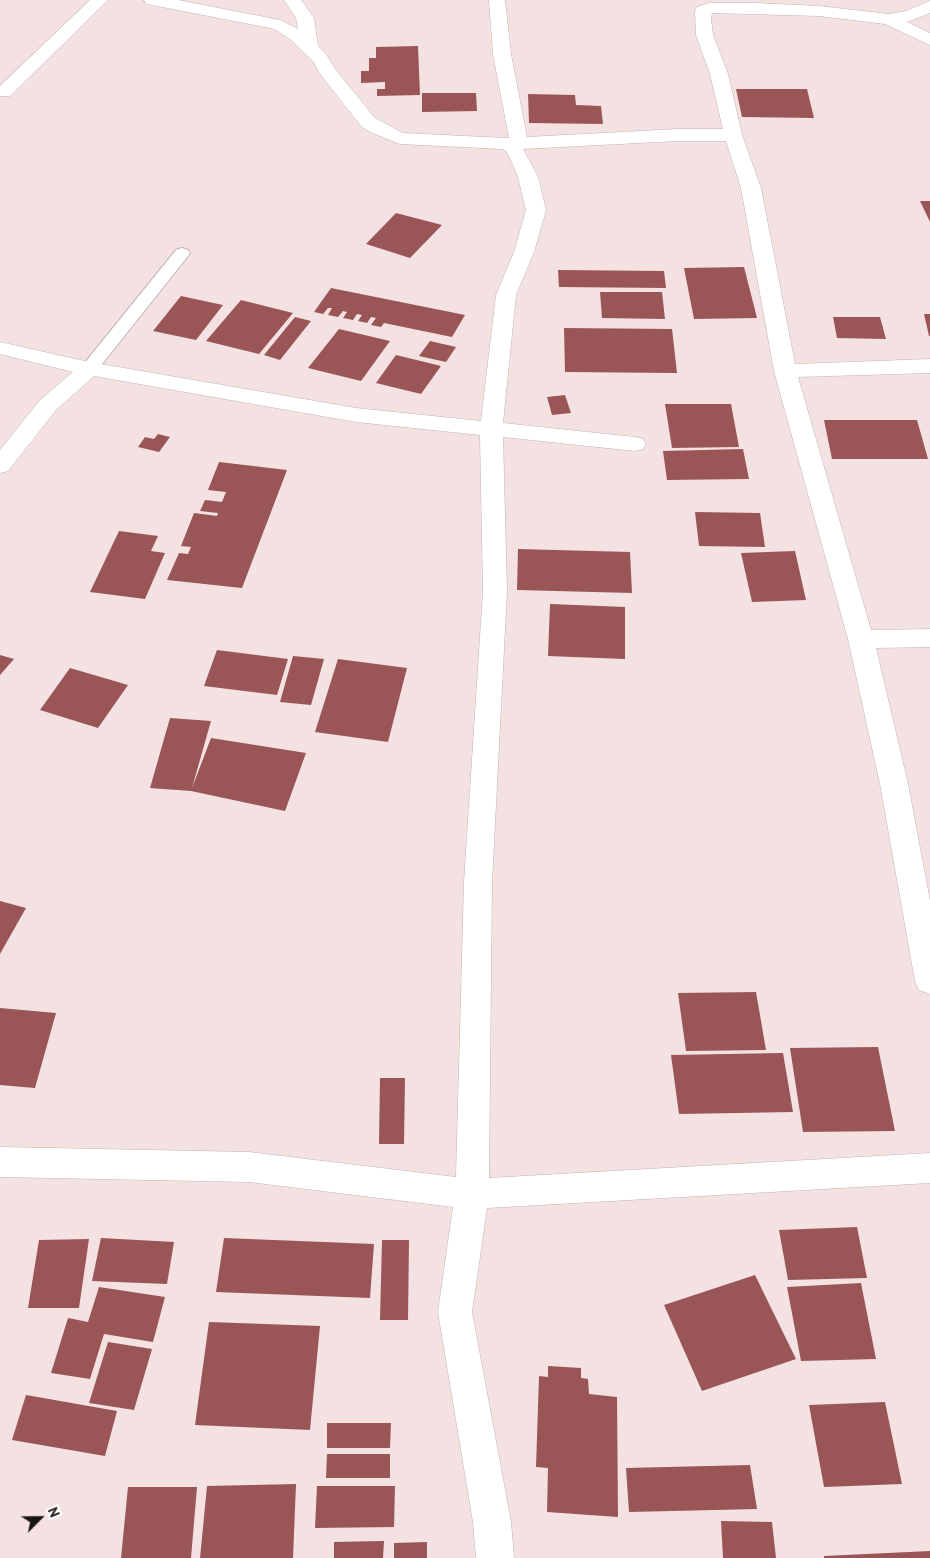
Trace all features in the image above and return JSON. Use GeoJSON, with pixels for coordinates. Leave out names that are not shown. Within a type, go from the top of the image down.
{"type":"FeatureCollection","features":[{"type":"Feature","properties":{"kind":"street"},"geometry":{"type":"LineString","coordinates":[[4,92],[100,0]]}},
{"type":"Feature","properties":{"kind":"street"},"geometry":{"type":"LineString","coordinates":[[152,0],[280,25],[309,46],[368,122],[384,132],[400,138],[512,144],[734,135]]}},
{"type":"Feature","properties":{"kind":"street"},"geometry":{"type":"LineString","coordinates":[[292,0],[304,18],[309,46]]}},
{"type":"Feature","properties":{"kind":"street"},"geometry":{"type":"LineString","coordinates":[[495,1558],[492,1522],[455,1312],[472,1194],[478,882],[495,591],[491,429],[506,295],[524,252],[536,210],[528,177],[521,160],[512,147],[506,79],[498,24],[498,0]]}},
{"type":"Feature","properties":{"kind":"street"},"geometry":{"type":"LineString","coordinates":[[930,6],[910,16],[889,19],[819,11],[717,4],[703,11],[700,22],[708,48],[719,73],[734,135],[752,188],[785,371],[861,639],[894,784],[930,981]]}},
{"type":"Feature","properties":{"kind":"street"},"geometry":{"type":"LineString","coordinates":[[889,19],[930,40]]}},
{"type":"Feature","properties":{"kind":"street"},"geometry":{"type":"LineString","coordinates":[[0,348],[89,370],[356,415],[635,444]]}},
{"type":"Feature","properties":{"kind":"street"},"geometry":{"type":"LineString","coordinates":[[785,371],[930,366]]}},
{"type":"Feature","properties":{"kind":"street"},"geometry":{"type":"LineString","coordinates":[[0,466],[48,404],[89,370]]}},
{"type":"Feature","properties":{"kind":"street"},"geometry":{"type":"LineString","coordinates":[[861,639],[930,638]]}},
{"type":"Feature","properties":{"kind":"street"},"geometry":{"type":"LineString","coordinates":[[0,1162],[249,1167],[472,1194],[930,1168]]}},
{"type":"Feature","properties":{"kind":"lane"},"geometry":{"type":"LineString","coordinates":[[89,370],[182,253]]}},
{"type":"Feature","properties":{"kind":"building"},"geometry":{"type":"Polygon","coordinates":[[[418,46],[420,95],[377,96],[377,89],[385,89],[385,82],[361,83],[361,71],[369,71],[369,58],[376,58],[376,47],[418,46]]]}},
{"type":"Feature","properties":{"kind":"building"},"geometry":{"type":"Polygon","coordinates":[[[736,89],[807,89],[814,118],[742,117],[736,89]]]}},
{"type":"Feature","properties":{"kind":"building"},"geometry":{"type":"Polygon","coordinates":[[[422,93],[476,93],[477,111],[422,112],[422,93]]]}},
{"type":"Feature","properties":{"kind":"building"},"geometry":{"type":"Polygon","coordinates":[[[528,94],[575,95],[576,105],[601,106],[603,124],[529,123],[528,94]]]}},
{"type":"Feature","properties":{"kind":"building"},"geometry":{"type":"Polygon","coordinates":[[[920,201],[930,201],[930,222],[920,201]]]}},
{"type":"Feature","properties":{"kind":"building"},"geometry":{"type":"Polygon","coordinates":[[[396,213],[442,225],[410,258],[366,244],[396,213]]]}},
{"type":"Feature","properties":{"kind":"building"},"geometry":{"type":"Polygon","coordinates":[[[744,267],[757,318],[694,319],[684,268],[744,267]]]}},
{"type":"Feature","properties":{"kind":"building"},"geometry":{"type":"Polygon","coordinates":[[[558,270],[664,271],[666,288],[559,287],[558,270]]]}},
{"type":"Feature","properties":{"kind":"building"},"geometry":{"type":"Polygon","coordinates":[[[331,288],[465,315],[452,337],[384,323],[381,327],[371,325],[376,318],[371,317],[367,323],[358,321],[362,315],[357,314],[353,320],[343,318],[347,312],[343,311],[338,317],[328,315],[332,308],[328,308],[323,314],[314,312],[331,288]]]}},
{"type":"Feature","properties":{"kind":"building"},"geometry":{"type":"Polygon","coordinates":[[[600,292],[662,292],[665,319],[602,318],[600,292]]]}},
{"type":"Feature","properties":{"kind":"building"},"geometry":{"type":"Polygon","coordinates":[[[181,296],[223,305],[196,340],[153,331],[181,296]]]}},
{"type":"Feature","properties":{"kind":"building"},"geometry":{"type":"Polygon","coordinates":[[[241,300],[293,313],[259,354],[206,341],[241,300]]]}},
{"type":"Feature","properties":{"kind":"building"},"geometry":{"type":"Polygon","coordinates":[[[924,314],[930,314],[930,336],[929,336],[924,314]]]}},
{"type":"Feature","properties":{"kind":"building"},"geometry":{"type":"Polygon","coordinates":[[[295,317],[311,321],[280,360],[264,355],[295,317]]]}},
{"type":"Feature","properties":{"kind":"building"},"geometry":{"type":"Polygon","coordinates":[[[833,317],[880,317],[886,339],[837,338],[833,317]]]}},
{"type":"Feature","properties":{"kind":"building"},"geometry":{"type":"Polygon","coordinates":[[[564,328],[672,329],[677,373],[565,372],[564,328]]]}},
{"type":"Feature","properties":{"kind":"building"},"geometry":{"type":"Polygon","coordinates":[[[339,329],[390,341],[361,381],[308,368],[339,329]]]}},
{"type":"Feature","properties":{"kind":"building"},"geometry":{"type":"Polygon","coordinates":[[[430,341],[456,347],[446,362],[419,356],[430,341]]]}},
{"type":"Feature","properties":{"kind":"building"},"geometry":{"type":"Polygon","coordinates":[[[396,355],[441,366],[421,394],[376,383],[396,355]]]}},
{"type":"Feature","properties":{"kind":"building"},"geometry":{"type":"Polygon","coordinates":[[[565,395],[571,413],[552,415],[547,397],[565,395]]]}},
{"type":"Feature","properties":{"kind":"building"},"geometry":{"type":"Polygon","coordinates":[[[665,404],[731,404],[739,447],[672,448],[665,404]]]}},
{"type":"Feature","properties":{"kind":"building"},"geometry":{"type":"Polygon","coordinates":[[[824,420],[917,420],[928,459],[832,459],[824,420]]]}},
{"type":"Feature","properties":{"kind":"building"},"geometry":{"type":"Polygon","coordinates":[[[158,434],[170,437],[159,452],[138,447],[145,437],[154,439],[158,434]]]}},
{"type":"Feature","properties":{"kind":"building"},"geometry":{"type":"Polygon","coordinates":[[[743,449],[749,479],[667,480],[663,451],[743,449]]]}},
{"type":"Feature","properties":{"kind":"building"},"geometry":{"type":"Polygon","coordinates":[[[219,462],[287,470],[242,588],[167,580],[179,553],[188,554],[191,547],[181,546],[194,513],[217,516],[218,513],[200,511],[205,500],[222,502],[226,492],[208,490],[219,462]]]}},
{"type":"Feature","properties":{"kind":"building"},"geometry":{"type":"Polygon","coordinates":[[[695,512],[760,513],[765,547],[699,546],[695,512]]]}},
{"type":"Feature","properties":{"kind":"building"},"geometry":{"type":"Polygon","coordinates":[[[119,531],[158,536],[151,551],[165,553],[145,599],[90,592],[119,531]]]}},
{"type":"Feature","properties":{"kind":"building"},"geometry":{"type":"Polygon","coordinates":[[[518,549],[630,552],[632,593],[517,590],[518,549]]]}},
{"type":"Feature","properties":{"kind":"building"},"geometry":{"type":"Polygon","coordinates":[[[795,551],[806,600],[752,602],[741,553],[795,551]]]}},
{"type":"Feature","properties":{"kind":"building"},"geometry":{"type":"Polygon","coordinates":[[[550,604],[625,607],[625,659],[548,656],[550,604]]]}},
{"type":"Feature","properties":{"kind":"building"},"geometry":{"type":"Polygon","coordinates":[[[217,650],[288,659],[277,695],[204,686],[217,650]]]}},
{"type":"Feature","properties":{"kind":"building"},"geometry":{"type":"Polygon","coordinates":[[[0,655],[14,659],[0,675],[0,655]]]}},
{"type":"Feature","properties":{"kind":"building"},"geometry":{"type":"Polygon","coordinates":[[[293,656],[324,659],[311,705],[280,702],[293,656]]]}},
{"type":"Feature","properties":{"kind":"building"},"geometry":{"type":"Polygon","coordinates":[[[338,659],[407,668],[388,742],[315,732],[338,659]]]}},
{"type":"Feature","properties":{"kind":"building"},"geometry":{"type":"Polygon","coordinates":[[[70,668],[128,685],[98,728],[40,710],[70,668]]]}},
{"type":"Feature","properties":{"kind":"building"},"geometry":{"type":"Polygon","coordinates":[[[170,718],[211,721],[192,788],[211,738],[306,753],[285,811],[191,791],[150,788],[170,718]]]}},
{"type":"Feature","properties":{"kind":"building"},"geometry":{"type":"Polygon","coordinates":[[[0,901],[26,908],[0,954],[0,901]]]}},
{"type":"Feature","properties":{"kind":"building"},"geometry":{"type":"Polygon","coordinates":[[[756,992],[766,1050],[686,1051],[678,993],[756,992]]]}},
{"type":"Feature","properties":{"kind":"building"},"geometry":{"type":"Polygon","coordinates":[[[0,1008],[56,1013],[35,1088],[0,1085],[0,1008]]]}},
{"type":"Feature","properties":{"kind":"building"},"geometry":{"type":"Polygon","coordinates":[[[878,1047],[895,1131],[803,1132],[790,1048],[878,1047]]]}},
{"type":"Feature","properties":{"kind":"building"},"geometry":{"type":"Polygon","coordinates":[[[783,1053],[793,1112],[679,1114],[671,1055],[783,1053]]]}},
{"type":"Feature","properties":{"kind":"building"},"geometry":{"type":"Polygon","coordinates":[[[380,1078],[405,1078],[404,1144],[379,1144],[380,1078]]]}},
{"type":"Feature","properties":{"kind":"building"},"geometry":{"type":"Polygon","coordinates":[[[857,1227],[867,1278],[788,1280],[779,1230],[857,1227]]]}},
{"type":"Feature","properties":{"kind":"building"},"geometry":{"type":"Polygon","coordinates":[[[101,1238],[174,1242],[167,1284],[92,1281],[101,1238]]]}},
{"type":"Feature","properties":{"kind":"building"},"geometry":{"type":"Polygon","coordinates":[[[224,1238],[374,1244],[370,1298],[216,1292],[224,1238]]]}},
{"type":"Feature","properties":{"kind":"building"},"geometry":{"type":"Polygon","coordinates":[[[89,1239],[79,1308],[28,1308],[39,1240],[89,1239]]]}},
{"type":"Feature","properties":{"kind":"building"},"geometry":{"type":"Polygon","coordinates":[[[382,1240],[409,1240],[408,1320],[380,1320],[382,1240]]]}},
{"type":"Feature","properties":{"kind":"building"},"geometry":{"type":"Polygon","coordinates":[[[755,1275],[796,1359],[702,1391],[664,1305],[755,1275]]]}},
{"type":"Feature","properties":{"kind":"building"},"geometry":{"type":"Polygon","coordinates":[[[861,1283],[876,1359],[801,1361],[787,1287],[861,1283]]]}},
{"type":"Feature","properties":{"kind":"building"},"geometry":{"type":"Polygon","coordinates":[[[99,1287],[165,1297],[153,1342],[104,1334],[90,1379],[51,1373],[68,1318],[88,1322],[99,1287]]]}},
{"type":"Feature","properties":{"kind":"building"},"geometry":{"type":"Polygon","coordinates":[[[209,1322],[320,1326],[310,1430],[195,1425],[209,1322]]]}},
{"type":"Feature","properties":{"kind":"building"},"geometry":{"type":"Polygon","coordinates":[[[108,1342],[152,1349],[134,1410],[89,1403],[108,1342]]]}},
{"type":"Feature","properties":{"kind":"building"},"geometry":{"type":"Polygon","coordinates":[[[548,1366],[581,1368],[581,1378],[588,1379],[589,1394],[617,1397],[618,1517],[547,1512],[548,1468],[536,1467],[539,1376],[548,1377],[548,1366]]]}},
{"type":"Feature","properties":{"kind":"building"},"geometry":{"type":"Polygon","coordinates":[[[26,1395],[117,1411],[105,1456],[12,1440],[26,1395]]]}},
{"type":"Feature","properties":{"kind":"building"},"geometry":{"type":"Polygon","coordinates":[[[885,1402],[902,1484],[824,1487],[809,1405],[885,1402]]]}},
{"type":"Feature","properties":{"kind":"building"},"geometry":{"type":"Polygon","coordinates":[[[327,1423],[391,1423],[390,1448],[327,1448],[327,1423]]]}},
{"type":"Feature","properties":{"kind":"building"},"geometry":{"type":"Polygon","coordinates":[[[327,1454],[390,1454],[390,1478],[326,1478],[327,1454]]]}},
{"type":"Feature","properties":{"kind":"building"},"geometry":{"type":"Polygon","coordinates":[[[750,1465],[757,1509],[629,1512],[626,1468],[750,1465]]]}},
{"type":"Feature","properties":{"kind":"building"},"geometry":{"type":"Polygon","coordinates":[[[296,1484],[293,1558],[200,1558],[207,1486],[296,1484]]]}},
{"type":"Feature","properties":{"kind":"building"},"geometry":{"type":"Polygon","coordinates":[[[317,1486],[395,1486],[394,1527],[315,1528],[317,1486]]]}},
{"type":"Feature","properties":{"kind":"building"},"geometry":{"type":"Polygon","coordinates":[[[128,1487],[197,1487],[191,1558],[121,1558],[128,1487]]]}},
{"type":"Feature","properties":{"kind":"building"},"geometry":{"type":"Polygon","coordinates":[[[721,1521],[772,1522],[776,1558],[723,1558],[721,1521]]]}},
{"type":"Feature","properties":{"kind":"building"},"geometry":{"type":"Polygon","coordinates":[[[384,1541],[383,1558],[334,1558],[334,1542],[384,1541]]]}},
{"type":"Feature","properties":{"kind":"building"},"geometry":{"type":"Polygon","coordinates":[[[427,1542],[427,1558],[394,1558],[394,1543],[427,1542]]]}},
{"type":"Feature","properties":{"kind":"building"},"geometry":{"type":"Polygon","coordinates":[[[930,1551],[930,1558],[824,1558],[824,1556],[930,1551]]]}}]}
